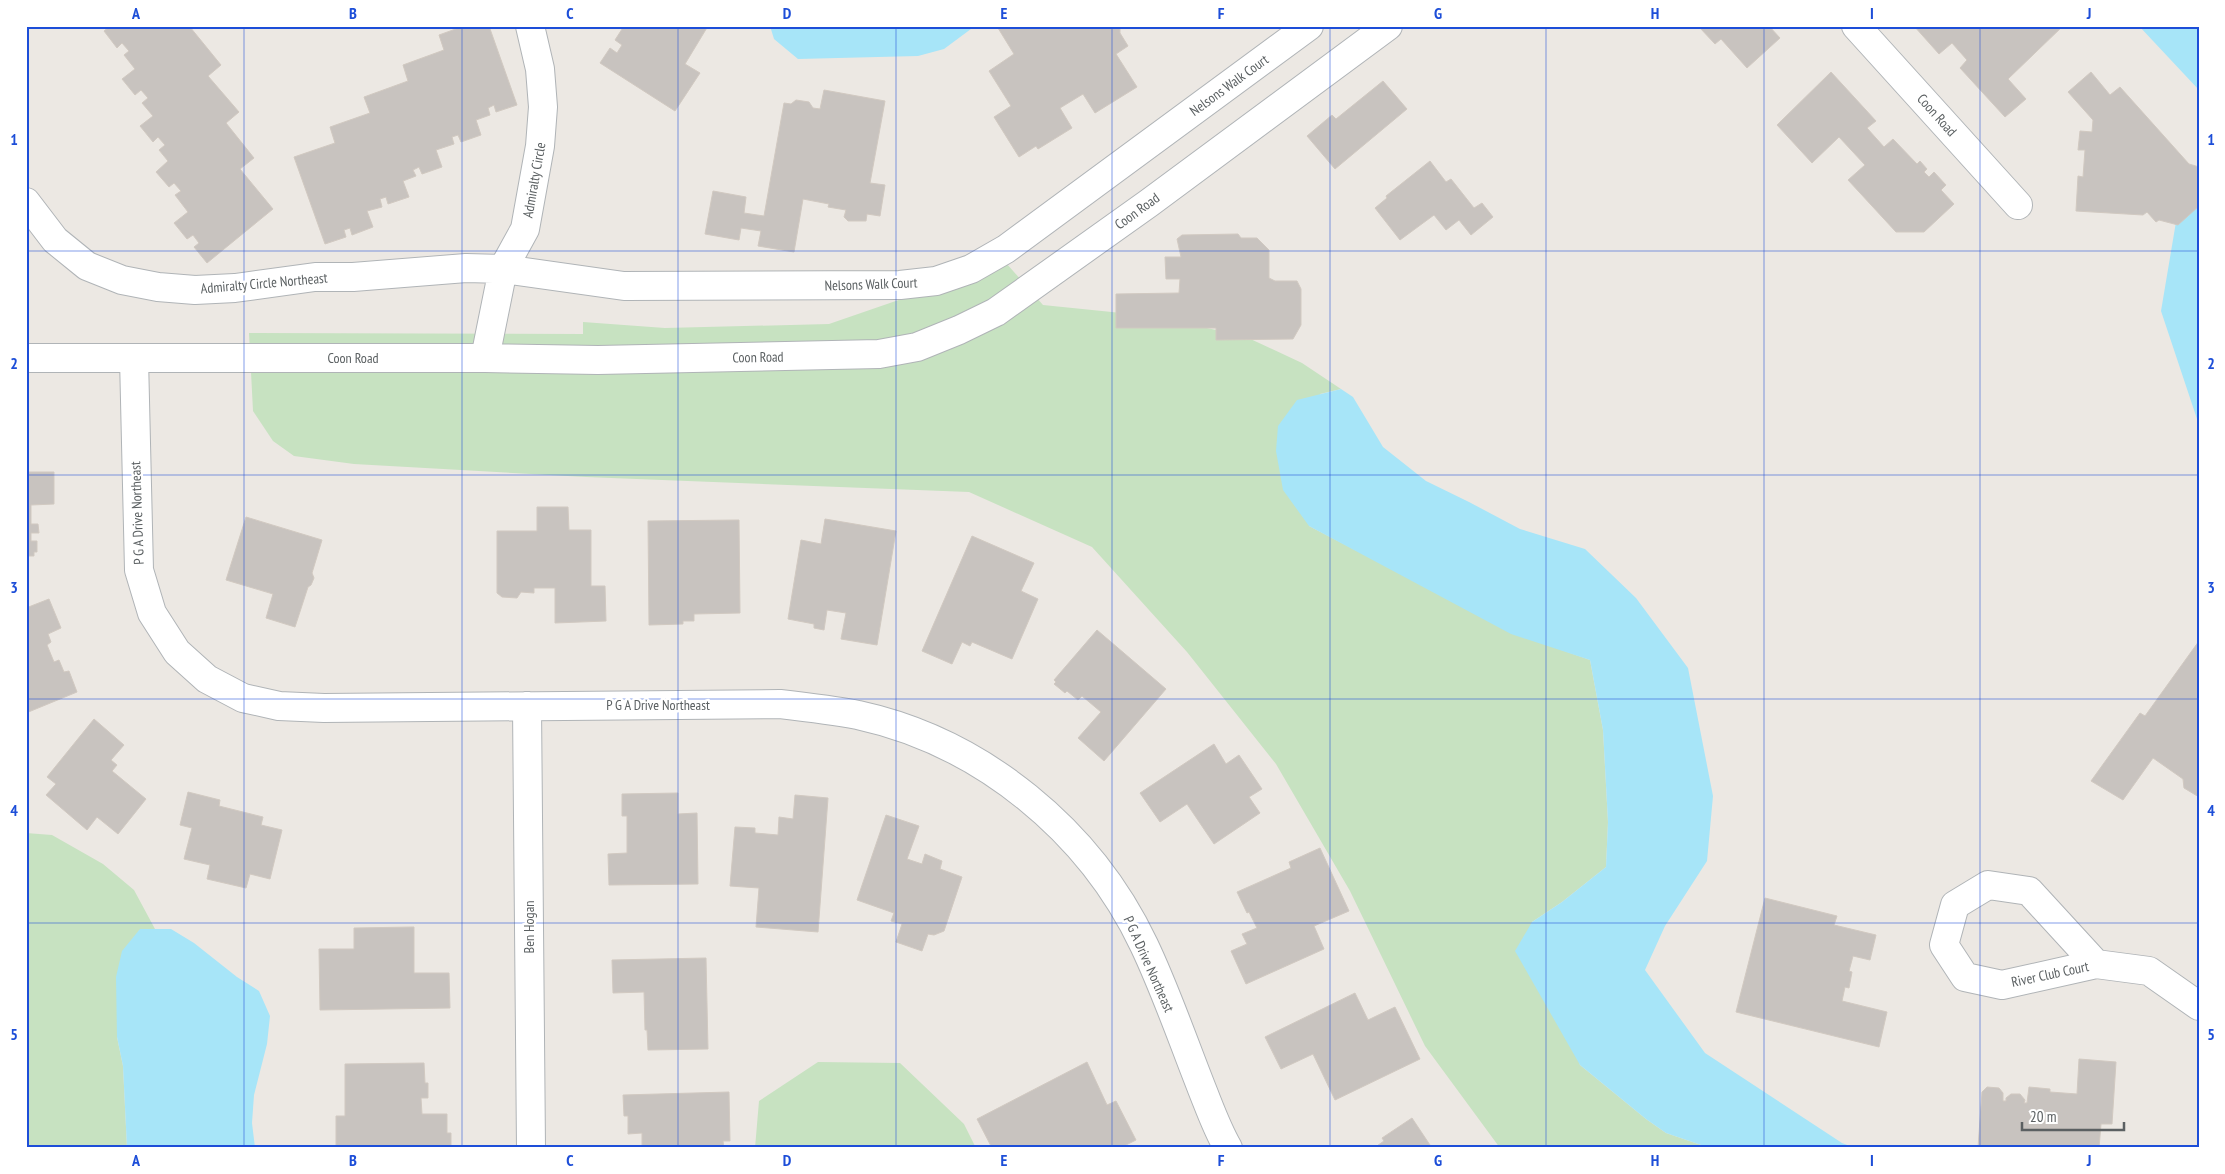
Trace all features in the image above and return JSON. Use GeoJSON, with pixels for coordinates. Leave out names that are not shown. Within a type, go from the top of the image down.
{"type":"FeatureCollection","features":[{"type":"Feature","properties":{"kind":"street","name":"Admiralty Circle"},"geometry":{"type":"LineString","coordinates":[[485,358],[503,269],[525,229],[540,146],[543,107],[540,69],[530,26]]}},
{"type":"Feature","properties":{"kind":"street","name":"Nelsons Walk Court"},"geometry":{"type":"LineString","coordinates":[[503,269],[624,286],[900,285],[936,281],[971,269],[1006,249],[1309,26]]}},
{"type":"Feature","properties":{"kind":"street","name":"Coon Road"},"geometry":{"type":"LineString","coordinates":[[26,358],[485,358],[598,360],[869,355],[917,347],[996,312],[1149,203],[1388,26]]}},
{"type":"Feature","properties":{"kind":"street","name":"Coon Road"},"geometry":{"type":"LineString","coordinates":[[1856,26],[2018,205]]}},
{"type":"Feature","properties":{"kind":"street","name":"Admiralty Circle Northeast"},"geometry":{"type":"LineString","coordinates":[[26,202],[55,240],[88,266],[122,280],[158,287],[195,290],[235,288],[315,277],[353,277],[466,268],[503,269]]}},
{"type":"Feature","properties":{"kind":"street","name":"P G A Drive Northeast"},"geometry":{"type":"LineString","coordinates":[[134,358],[139,570],[152,613],[177,652],[207,679],[243,698],[279,706],[324,708],[780,704],[820,708],[860,716],[899,727],[937,742],[978,763],[1022,793],[1062,828],[1096,867],[1122,904],[1144,945],[1228,1148]]}},
{"type":"Feature","properties":{"kind":"street","name":"Ben Hogan"},"geometry":{"type":"LineString","coordinates":[[527,706],[530,1148]]}},
{"type":"Feature","properties":{"kind":"street","name":"River Club Court"},"geometry":{"type":"LineString","coordinates":[[2096,964],[2029,891],[1988,885],[1955,905],[1944,946],[1965,977],[2002,985],[2096,964],[2149,971],[2199,1006]]}},
{"type":"Feature","properties":{"kind":"green space"},"geometry":{"type":"Polygon","coordinates":[[[1006,263],[1043,305],[1151,316],[1244,336],[1302,363],[1341,389],[1320,394],[1309,526],[1386,566],[1553,647],[1590,660],[1603,730],[1608,822],[1606,867],[1562,902],[1532,922],[1580,1065],[1666,1133],[1710,1148],[1500,1148],[1425,1046],[1350,891],[1276,764],[1187,652],[1092,547],[969,492],[586,477],[354,464],[294,456],[273,441],[253,411],[249,333],[583,334],[583,322],[665,328],[829,324],[1006,263]]]}},
{"type":"Feature","properties":{"kind":"green space"},"geometry":{"type":"Polygon","coordinates":[[[26,833],[52,835],[103,864],[134,890],[155,929],[139,930],[117,1037],[123,1066],[127,1148],[26,1148],[26,833]]]}},
{"type":"Feature","properties":{"kind":"green space"},"geometry":{"type":"Polygon","coordinates":[[[818,1062],[900,1063],[964,1124],[976,1148],[755,1148],[759,1101],[818,1062]]]}},
{"type":"Feature","properties":{"kind":"water"},"geometry":{"type":"Polygon","coordinates":[[[770,26],[975,26],[944,49],[918,56],[798,59],[774,39],[770,26]]]}},
{"type":"Feature","properties":{"kind":"water"},"geometry":{"type":"Polygon","coordinates":[[[2139,26],[2199,26],[2199,90],[2139,26]]]}},
{"type":"Feature","properties":{"kind":"water"},"geometry":{"type":"Polygon","coordinates":[[[2199,194],[2199,425],[2161,311],[2178,210],[2199,194]]]}},
{"type":"Feature","properties":{"kind":"water"},"geometry":{"type":"Polygon","coordinates":[[[1341,389],[1353,397],[1383,447],[1426,481],[1520,529],[1585,549],[1636,598],[1688,668],[1713,796],[1707,861],[1665,926],[1645,970],[1705,1053],[1842,1143],[1855,1148],[1710,1148],[1666,1133],[1580,1065],[1515,951],[1532,922],[1562,902],[1606,867],[1608,822],[1603,730],[1590,660],[1511,634],[1309,526],[1283,490],[1276,451],[1278,426],[1297,400],[1341,389]]]}},
{"type":"Feature","properties":{"kind":"water"},"geometry":{"type":"Polygon","coordinates":[[[140,929],[171,929],[194,943],[237,977],[259,991],[270,1016],[267,1044],[254,1095],[252,1123],[255,1148],[127,1148],[123,1066],[117,1037],[116,977],[122,951],[140,929]]]}},
{"type":"Feature","properties":{"kind":"building"},"geometry":{"type":"Polygon","coordinates":[[[110,26],[192,26],[190,27],[221,65],[208,76],[239,112],[226,123],[254,158],[240,169],[273,209],[207,263],[194,247],[199,243],[193,235],[187,239],[174,223],[188,212],[175,195],[181,191],[174,183],[169,187],[156,172],[168,161],[159,150],[165,145],[158,137],[153,142],[140,126],[153,116],[142,103],[148,98],[141,90],[135,95],[122,79],[135,69],[124,55],[129,51],[122,43],[117,48],[104,31],[110,26]]]}},
{"type":"Feature","properties":{"kind":"building"},"geometry":{"type":"Polygon","coordinates":[[[464,26],[489,26],[517,105],[496,112],[494,105],[488,108],[490,115],[476,120],[481,135],[461,142],[458,135],[452,137],[454,144],[436,150],[442,167],[422,174],[419,167],[413,170],[416,176],[403,181],[409,197],[388,204],[386,197],[380,199],[382,207],[367,211],[373,227],[352,235],[350,228],[344,230],[346,237],[325,244],[294,157],[335,143],[330,127],[370,113],[364,97],[408,81],[403,65],[444,50],[439,35],[464,26]]]}},
{"type":"Feature","properties":{"kind":"building"},"geometry":{"type":"Polygon","coordinates":[[[624,26],[708,26],[685,64],[700,73],[675,111],[600,63],[610,48],[617,53],[622,45],[615,40],[624,26]]]}},
{"type":"Feature","properties":{"kind":"building"},"geometry":{"type":"Polygon","coordinates":[[[1001,26],[1120,26],[1120,33],[1128,46],[1116,54],[1137,87],[1095,113],[1083,94],[1060,108],[1072,128],[1038,149],[1036,146],[1019,157],[994,117],[1011,106],[989,71],[1014,54],[998,28],[1001,26]]]}},
{"type":"Feature","properties":{"kind":"building"},"geometry":{"type":"Polygon","coordinates":[[[1702,26],[1769,26],[1780,38],[1747,68],[1721,39],[1715,44],[1700,28],[1702,26]]]}},
{"type":"Feature","properties":{"kind":"building"},"geometry":{"type":"Polygon","coordinates":[[[1914,26],[2063,26],[2008,79],[2026,99],[2005,117],[1960,68],[1967,60],[1952,43],[1939,54],[1914,26]]]}},
{"type":"Feature","properties":{"kind":"building"},"geometry":{"type":"Polygon","coordinates":[[[1831,72],[1876,121],[1867,128],[1884,147],[1893,139],[1917,164],[1920,161],[1927,169],[1924,172],[1929,177],[1934,172],[1946,185],[1941,190],[1954,204],[1924,232],[1896,232],[1848,180],[1865,165],[1839,137],[1812,163],[1777,125],[1831,72]]]}},
{"type":"Feature","properties":{"kind":"building"},"geometry":{"type":"Polygon","coordinates":[[[2091,72],[2110,95],[2120,87],[2189,164],[2199,167],[2199,206],[2178,225],[2159,220],[2156,222],[2147,212],[2143,215],[2076,211],[2078,176],[2083,177],[2085,150],[2078,150],[2080,131],[2092,132],[2093,120],[2068,92],[2091,72]]]}},
{"type":"Feature","properties":{"kind":"building"},"geometry":{"type":"Polygon","coordinates":[[[1383,81],[1407,109],[1335,169],[1307,136],[1332,115],[1336,119],[1383,81]]]}},
{"type":"Feature","properties":{"kind":"building"},"geometry":{"type":"Polygon","coordinates":[[[824,90],[885,101],[870,183],[885,185],[880,216],[867,214],[866,221],[848,221],[844,217],[846,210],[828,207],[829,204],[803,199],[794,252],[758,246],[761,231],[741,228],[739,240],[705,234],[713,191],[746,197],[744,213],[764,216],[784,103],[791,104],[796,100],[809,102],[813,108],[820,109],[824,90]]]}},
{"type":"Feature","properties":{"kind":"building"},"geometry":{"type":"Polygon","coordinates":[[[1430,161],[1446,182],[1451,179],[1474,208],[1482,203],[1493,217],[1471,235],[1459,220],[1446,230],[1434,215],[1400,240],[1375,208],[1387,198],[1386,196],[1430,161]]]}},
{"type":"Feature","properties":{"kind":"building"},"geometry":{"type":"Polygon","coordinates":[[[1238,234],[1241,238],[1257,238],[1269,250],[1269,278],[1275,281],[1297,281],[1301,289],[1301,325],[1293,339],[1216,340],[1216,328],[1116,328],[1116,294],[1179,293],[1180,279],[1166,279],[1165,257],[1181,257],[1177,239],[1182,235],[1238,234]]]}},
{"type":"Feature","properties":{"kind":"building"},"geometry":{"type":"Polygon","coordinates":[[[26,472],[54,472],[54,504],[31,505],[31,524],[38,524],[39,533],[31,533],[31,541],[37,541],[37,552],[34,552],[34,556],[26,556],[26,472]]]}},
{"type":"Feature","properties":{"kind":"building"},"geometry":{"type":"Polygon","coordinates":[[[537,507],[568,507],[569,530],[591,530],[591,586],[605,586],[606,621],[555,623],[555,588],[534,588],[534,593],[521,592],[517,598],[502,597],[497,593],[497,531],[537,531],[537,507]]]}},
{"type":"Feature","properties":{"kind":"building"},"geometry":{"type":"Polygon","coordinates":[[[246,517],[322,540],[312,573],[314,578],[308,587],[295,627],[266,618],[273,594],[226,580],[246,517]]]}},
{"type":"Feature","properties":{"kind":"building"},"geometry":{"type":"Polygon","coordinates":[[[825,519],[896,531],[877,645],[841,639],[846,613],[827,610],[824,630],[814,628],[814,624],[788,619],[801,540],[821,544],[825,519]]]}},
{"type":"Feature","properties":{"kind":"building"},"geometry":{"type":"Polygon","coordinates":[[[739,520],[740,613],[694,614],[694,621],[683,621],[683,624],[649,625],[648,521],[739,520]]]}},
{"type":"Feature","properties":{"kind":"building"},"geometry":{"type":"Polygon","coordinates":[[[972,536],[1034,563],[1021,591],[1038,599],[1012,659],[972,642],[970,646],[962,642],[952,664],[922,651],[972,536]]]}},
{"type":"Feature","properties":{"kind":"building"},"geometry":{"type":"Polygon","coordinates":[[[49,599],[61,628],[48,634],[51,642],[47,645],[54,662],[59,660],[64,672],[69,671],[77,692],[26,713],[26,608],[49,599]]]}},
{"type":"Feature","properties":{"kind":"building"},"geometry":{"type":"Polygon","coordinates":[[[1097,630],[1166,689],[1104,761],[1078,738],[1101,712],[1082,696],[1078,700],[1054,684],[1056,682],[1054,680],[1097,630]]]}},
{"type":"Feature","properties":{"kind":"building"},"geometry":{"type":"Polygon","coordinates":[[[2199,641],[2199,797],[2184,788],[2183,779],[2153,758],[2123,800],[2091,781],[2140,713],[2145,716],[2199,641]]]}},
{"type":"Feature","properties":{"kind":"building"},"geometry":{"type":"Polygon","coordinates":[[[94,719],[124,745],[111,760],[117,765],[112,771],[146,799],[118,834],[97,817],[87,830],[46,795],[56,784],[47,777],[94,719]]]}},
{"type":"Feature","properties":{"kind":"building"},"geometry":{"type":"Polygon","coordinates":[[[1214,744],[1226,764],[1239,755],[1262,789],[1249,797],[1260,813],[1214,844],[1187,804],[1160,822],[1140,793],[1214,744]]]}},
{"type":"Feature","properties":{"kind":"building"},"geometry":{"type":"Polygon","coordinates":[[[188,792],[220,800],[219,806],[263,817],[261,825],[282,830],[270,879],[250,874],[246,888],[207,879],[210,865],[184,859],[192,828],[180,825],[188,792]]]}},
{"type":"Feature","properties":{"kind":"building"},"geometry":{"type":"Polygon","coordinates":[[[678,793],[678,814],[697,813],[698,884],[609,885],[608,854],[627,853],[627,816],[622,816],[622,794],[678,793]]]}},
{"type":"Feature","properties":{"kind":"building"},"geometry":{"type":"Polygon","coordinates":[[[795,795],[828,798],[818,932],[756,927],[759,888],[730,886],[735,827],[755,828],[755,833],[778,835],[779,817],[793,819],[795,795]]]}},
{"type":"Feature","properties":{"kind":"building"},"geometry":{"type":"Polygon","coordinates":[[[886,815],[919,826],[907,859],[922,864],[925,854],[942,861],[940,869],[962,877],[944,931],[934,935],[928,934],[922,951],[896,942],[902,924],[891,921],[894,913],[857,900],[886,815]]]}},
{"type":"Feature","properties":{"kind":"building"},"geometry":{"type":"Polygon","coordinates":[[[1320,848],[1349,911],[1314,926],[1324,949],[1246,984],[1231,951],[1247,944],[1242,934],[1257,928],[1237,892],[1291,868],[1289,862],[1320,848]]]}},
{"type":"Feature","properties":{"kind":"building"},"geometry":{"type":"Polygon","coordinates":[[[1765,898],[1837,916],[1834,925],[1876,935],[1870,960],[1853,956],[1849,971],[1852,972],[1849,988],[1845,987],[1842,1001],[1887,1012],[1879,1047],[1736,1012],[1765,898]]]}},
{"type":"Feature","properties":{"kind":"building"},"geometry":{"type":"Polygon","coordinates":[[[414,927],[414,973],[449,973],[450,1008],[320,1010],[319,949],[354,949],[354,928],[414,927]]]}},
{"type":"Feature","properties":{"kind":"building"},"geometry":{"type":"Polygon","coordinates":[[[706,958],[708,1049],[648,1050],[647,1030],[645,1030],[644,992],[613,993],[612,960],[706,958]]]}},
{"type":"Feature","properties":{"kind":"building"},"geometry":{"type":"Polygon","coordinates":[[[1355,993],[1368,1020],[1395,1007],[1420,1059],[1335,1100],[1313,1054],[1281,1069],[1265,1037],[1355,993]]]}},
{"type":"Feature","properties":{"kind":"building"},"geometry":{"type":"Polygon","coordinates":[[[2079,1059],[2116,1062],[2112,1124],[2101,1124],[2099,1148],[1978,1148],[1982,1092],[1987,1087],[1999,1088],[2003,1093],[2003,1101],[2006,1101],[2006,1098],[2011,1094],[2020,1094],[2025,1100],[2024,1103],[2027,1103],[2029,1087],[2050,1089],[2050,1092],[2077,1094],[2079,1059]]]}},
{"type":"Feature","properties":{"kind":"building"},"geometry":{"type":"Polygon","coordinates":[[[1087,1062],[1107,1105],[1116,1101],[1136,1140],[1120,1148],[992,1148],[977,1119],[1087,1062]]]}},
{"type":"Feature","properties":{"kind":"building"},"geometry":{"type":"Polygon","coordinates":[[[424,1063],[425,1083],[428,1083],[428,1098],[421,1098],[422,1114],[447,1114],[447,1133],[451,1133],[451,1148],[336,1148],[336,1116],[345,1116],[345,1064],[424,1063]]]}},
{"type":"Feature","properties":{"kind":"building"},"geometry":{"type":"Polygon","coordinates":[[[729,1092],[730,1141],[723,1141],[724,1148],[642,1148],[642,1133],[628,1134],[628,1116],[624,1116],[623,1095],[729,1092]]]}},
{"type":"Feature","properties":{"kind":"building"},"geometry":{"type":"Polygon","coordinates":[[[1412,1118],[1432,1148],[1374,1148],[1384,1141],[1382,1138],[1412,1118]]]}}]}
